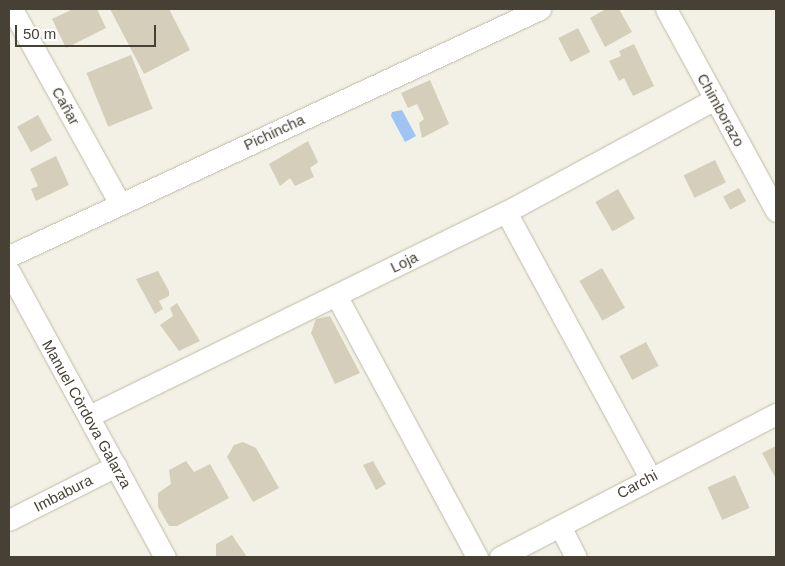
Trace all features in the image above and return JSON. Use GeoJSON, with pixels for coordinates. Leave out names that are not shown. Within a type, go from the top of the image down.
{"type":"FeatureCollection","features":[{"type":"Feature","properties":{"kind":"street","name":"Pichincha"},"geometry":{"type":"LineString","coordinates":[[9,256],[540,9]]}},
{"type":"Feature","properties":{"kind":"street","name":"Chimborazo"},"geometry":{"type":"LineString","coordinates":[[666,9],[776,211]]}},
{"type":"Feature","properties":{"kind":"street","name":"Cañar"},"geometry":{"type":"LineString","coordinates":[[19,11],[120,204]]}},
{"type":"Feature","properties":{"kind":"street","name":"Loja"},"geometry":{"type":"LineString","coordinates":[[89,416],[506,212],[715,99]]}},
{"type":"Feature","properties":{"kind":"street"},"geometry":{"type":"LineString","coordinates":[[506,212],[650,477]]}},
{"type":"Feature","properties":{"kind":"street","name":"Manuel Còrdova Galarza"},"geometry":{"type":"LineString","coordinates":[[9,271],[165,557]]}},
{"type":"Feature","properties":{"kind":"street"},"geometry":{"type":"LineString","coordinates":[[336,295],[477,557]]}},
{"type":"Feature","properties":{"kind":"street","name":"Carchi"},"geometry":{"type":"LineString","coordinates":[[500,557],[650,477],[776,414]]}},
{"type":"Feature","properties":{"kind":"street","name":"Imbabura"},"geometry":{"type":"LineString","coordinates":[[9,520],[116,466]]}},
{"type":"Feature","properties":{"kind":"street"},"geometry":{"type":"LineString","coordinates":[[560,526],[576,557]]}},
{"type":"Feature","properties":{"kind":"water"},"geometry":{"type":"Polygon","coordinates":[[[402,110],[416,136],[405,142],[391,116],[392,112],[402,110]]]}},
{"type":"Feature","properties":{"kind":"building"},"geometry":{"type":"Polygon","coordinates":[[[73,9],[97,9],[106,28],[66,48],[52,19],[73,9]]]}},
{"type":"Feature","properties":{"kind":"building"},"geometry":{"type":"Polygon","coordinates":[[[110,9],[169,9],[190,50],[144,74],[110,9]]]}},
{"type":"Feature","properties":{"kind":"building"},"geometry":{"type":"Polygon","coordinates":[[[606,9],[619,9],[632,32],[605,47],[590,18],[606,9]]]}},
{"type":"Feature","properties":{"kind":"building"},"geometry":{"type":"Polygon","coordinates":[[[578,28],[590,52],[571,62],[558,38],[578,28]]]}},
{"type":"Feature","properties":{"kind":"building"},"geometry":{"type":"Polygon","coordinates":[[[634,44],[654,86],[633,96],[624,78],[619,81],[609,61],[621,56],[619,51],[634,44]]]}},
{"type":"Feature","properties":{"kind":"building"},"geometry":{"type":"Polygon","coordinates":[[[131,55],[153,109],[108,127],[86,73],[131,55]]]}},
{"type":"Feature","properties":{"kind":"building"},"geometry":{"type":"Polygon","coordinates":[[[430,80],[449,124],[422,138],[419,123],[424,119],[417,104],[408,108],[401,93],[430,80]]]}},
{"type":"Feature","properties":{"kind":"building"},"geometry":{"type":"Polygon","coordinates":[[[38,115],[52,140],[31,152],[17,127],[38,115]]]}},
{"type":"Feature","properties":{"kind":"building"},"geometry":{"type":"Polygon","coordinates":[[[308,141],[318,162],[310,168],[314,177],[295,186],[290,178],[280,186],[269,164],[308,141]]]}},
{"type":"Feature","properties":{"kind":"building"},"geometry":{"type":"Polygon","coordinates":[[[56,156],[69,185],[36,201],[31,189],[38,186],[30,169],[56,156]]]}},
{"type":"Feature","properties":{"kind":"building"},"geometry":{"type":"Polygon","coordinates":[[[715,160],[726,182],[695,198],[684,175],[715,160]]]}},
{"type":"Feature","properties":{"kind":"building"},"geometry":{"type":"Polygon","coordinates":[[[739,188],[746,201],[730,210],[723,196],[739,188]]]}},
{"type":"Feature","properties":{"kind":"building"},"geometry":{"type":"Polygon","coordinates":[[[618,189],[635,218],[612,231],[595,202],[618,189]]]}},
{"type":"Feature","properties":{"kind":"building"},"geometry":{"type":"Polygon","coordinates":[[[602,268],[625,308],[602,321],[579,281],[602,268]]]}},
{"type":"Feature","properties":{"kind":"building"},"geometry":{"type":"Polygon","coordinates":[[[158,271],[169,291],[169,296],[159,301],[163,309],[155,314],[136,279],[158,271]]]}},
{"type":"Feature","properties":{"kind":"building"},"geometry":{"type":"Polygon","coordinates":[[[177,303],[200,341],[179,351],[160,325],[173,316],[170,308],[177,303]]]}},
{"type":"Feature","properties":{"kind":"building"},"geometry":{"type":"Polygon","coordinates":[[[330,316],[360,373],[335,384],[311,333],[316,319],[330,316]]]}},
{"type":"Feature","properties":{"kind":"building"},"geometry":{"type":"Polygon","coordinates":[[[646,342],[659,366],[632,380],[620,356],[646,342]]]}},
{"type":"Feature","properties":{"kind":"building"},"geometry":{"type":"Polygon","coordinates":[[[243,442],[256,448],[279,488],[253,502],[227,457],[234,445],[243,442]]]}},
{"type":"Feature","properties":{"kind":"building"},"geometry":{"type":"Polygon","coordinates":[[[776,446],[776,479],[762,453],[776,446]]]}},
{"type":"Feature","properties":{"kind":"building"},"geometry":{"type":"Polygon","coordinates":[[[186,461],[194,472],[210,464],[229,498],[177,526],[169,526],[158,507],[158,493],[171,484],[169,470],[186,461]]]}},
{"type":"Feature","properties":{"kind":"building"},"geometry":{"type":"Polygon","coordinates":[[[373,461],[386,484],[376,490],[363,465],[373,461]]]}},
{"type":"Feature","properties":{"kind":"building"},"geometry":{"type":"Polygon","coordinates":[[[735,475],[750,508],[722,520],[708,487],[735,475]]]}},
{"type":"Feature","properties":{"kind":"building"},"geometry":{"type":"Polygon","coordinates":[[[232,535],[247,557],[216,557],[216,544],[232,535]]]}}]}
